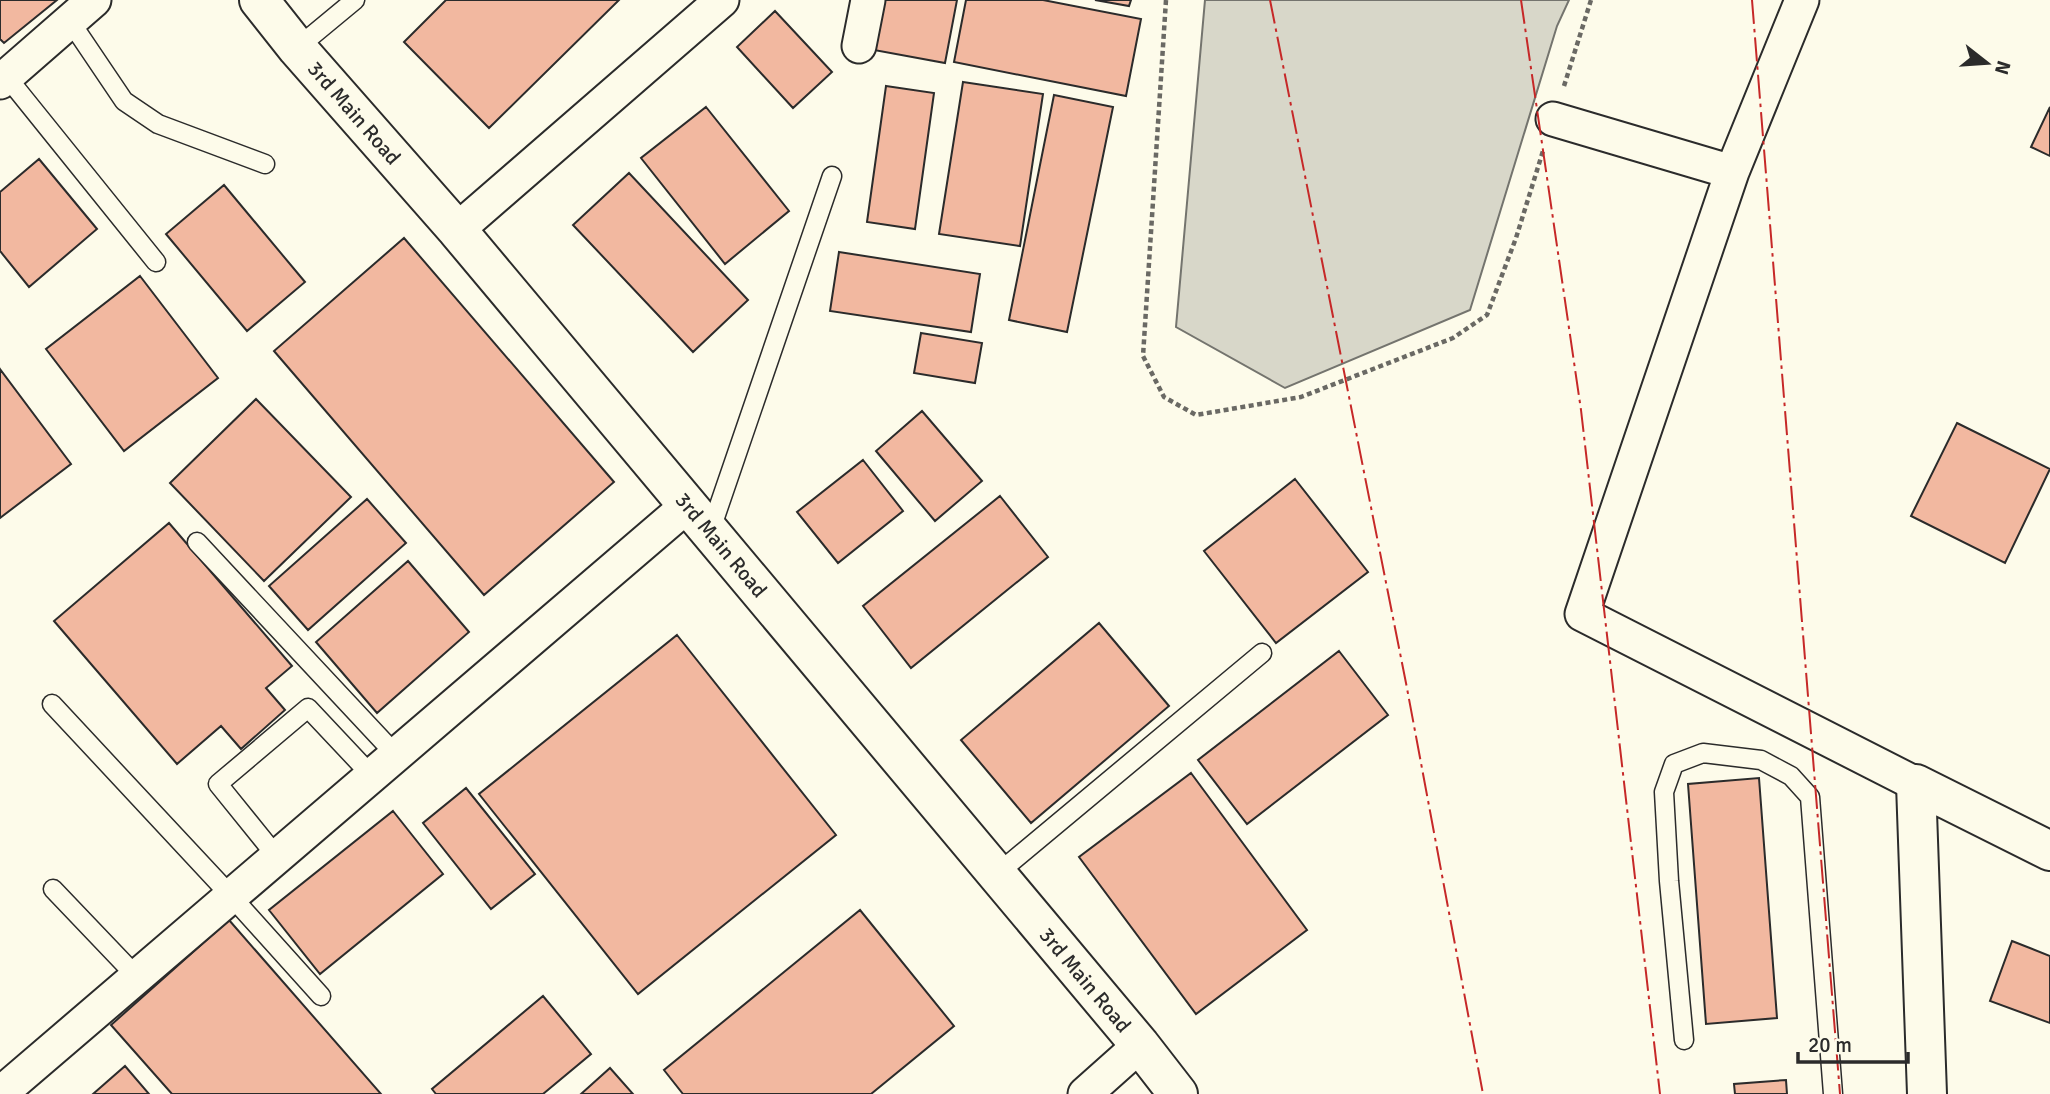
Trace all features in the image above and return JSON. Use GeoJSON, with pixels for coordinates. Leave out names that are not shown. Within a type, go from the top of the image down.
{"type":"FeatureCollection","features":[{"type":"Feature","properties":{"kind":"main road","name":"3rd Main Road"},"geometry":{"type":"LineString","coordinates":[[260,0],[297,48],[457,230],[699,518],[1140,1045],[1178,1094]]}},
{"type":"Feature","properties":{"kind":"main road"},"geometry":{"type":"LineString","coordinates":[[1927,1094],[1916,784],[2050,851]]}},
{"type":"Feature","properties":{"kind":"street"},"geometry":{"type":"LineString","coordinates":[[457,230],[722,0]]}},
{"type":"Feature","properties":{"kind":"street"},"geometry":{"type":"LineString","coordinates":[[859,46],[868,0]]}},
{"type":"Feature","properties":{"kind":"street"},"geometry":{"type":"LineString","coordinates":[[1802,0],[1732,172],[1582,614],[1916,784]]}},
{"type":"Feature","properties":{"kind":"street"},"geometry":{"type":"LineString","coordinates":[[2,76],[82,10]]}},
{"type":"Feature","properties":{"kind":"street"},"geometry":{"type":"LineString","coordinates":[[1553,120],[1732,172]]}},
{"type":"Feature","properties":{"kind":"street"},"geometry":{"type":"LineString","coordinates":[[1,1094],[384,766],[699,518]]}},
{"type":"Feature","properties":{"kind":"street"},"geometry":{"type":"LineString","coordinates":[[1086,1094],[1140,1045]]}},
{"type":"Feature","properties":{"kind":"lane"},"geometry":{"type":"LineString","coordinates":[[297,48],[355,0]]}},
{"type":"Feature","properties":{"kind":"lane"},"geometry":{"type":"LineString","coordinates":[[82,10],[124,101],[158,124],[265,164]]}},
{"type":"Feature","properties":{"kind":"lane"},"geometry":{"type":"LineString","coordinates":[[2,76],[156,262]]}},
{"type":"Feature","properties":{"kind":"lane"},"geometry":{"type":"LineString","coordinates":[[699,518],[832,176]]}},
{"type":"Feature","properties":{"kind":"lane"},"geometry":{"type":"LineString","coordinates":[[197,542],[384,766]]}},
{"type":"Feature","properties":{"kind":"lane"},"geometry":{"type":"LineString","coordinates":[[997,874],[1262,653]]}},
{"type":"Feature","properties":{"kind":"lane"},"geometry":{"type":"LineString","coordinates":[[52,704],[232,896],[321,996]]}},
{"type":"Feature","properties":{"kind":"lane"},"geometry":{"type":"LineString","coordinates":[[277,857],[218,784],[308,708],[384,766]]}},
{"type":"Feature","properties":{"kind":"lane"},"geometry":{"type":"LineString","coordinates":[[1684,1040],[1669,881],[1664,792],[1674,764],[1703,752],[1761,760],[1791,776],[1811,797],[1833,1094]]}},
{"type":"Feature","properties":{"kind":"lane"},"geometry":{"type":"LineString","coordinates":[[53,889],[137,977]]}},
{"type":"Feature","properties":{"kind":"path"},"geometry":{"type":"LineString","coordinates":[[1166,0],[1143,356],[1164,397],[1196,415],[1301,397],[1452,338],[1487,315],[1516,237],[1591,0]]}},
{"type":"Feature","properties":{"kind":"shaded area"},"geometry":{"type":"Polygon","coordinates":[[[1205,0],[1569,0],[1557,26],[1470,310],[1285,388],[1176,327],[1205,0]]]}},
{"type":"Feature","properties":{"kind":"building"},"geometry":{"type":"Polygon","coordinates":[[[0,0],[57,0],[4,43],[0,39],[0,0]]]}},
{"type":"Feature","properties":{"kind":"building"},"geometry":{"type":"Polygon","coordinates":[[[446,0],[619,0],[489,128],[404,42],[446,0]]]}},
{"type":"Feature","properties":{"kind":"building"},"geometry":{"type":"Polygon","coordinates":[[[883,0],[957,0],[945,63],[874,50],[883,0]]]}},
{"type":"Feature","properties":{"kind":"building"},"geometry":{"type":"Polygon","coordinates":[[[966,0],[1043,0],[1141,19],[1126,96],[954,62],[966,0]]]}},
{"type":"Feature","properties":{"kind":"building"},"geometry":{"type":"Polygon","coordinates":[[[1095,0],[1131,0],[1129,6],[1095,0]]]}},
{"type":"Feature","properties":{"kind":"building"},"geometry":{"type":"Polygon","coordinates":[[[775,11],[832,72],[793,108],[737,47],[775,11]]]}},
{"type":"Feature","properties":{"kind":"building"},"geometry":{"type":"Polygon","coordinates":[[[963,82],[1043,94],[1020,246],[939,234],[963,82]]]}},
{"type":"Feature","properties":{"kind":"building"},"geometry":{"type":"Polygon","coordinates":[[[886,86],[934,93],[915,229],[867,222],[886,86]]]}},
{"type":"Feature","properties":{"kind":"building"},"geometry":{"type":"Polygon","coordinates":[[[1054,95],[1113,107],[1067,332],[1009,320],[1054,95]]]}},
{"type":"Feature","properties":{"kind":"building"},"geometry":{"type":"Polygon","coordinates":[[[706,107],[789,211],[725,264],[641,158],[706,107]]]}},
{"type":"Feature","properties":{"kind":"building"},"geometry":{"type":"Polygon","coordinates":[[[2050,107],[2050,156],[2031,147],[2050,107]]]}},
{"type":"Feature","properties":{"kind":"building"},"geometry":{"type":"Polygon","coordinates":[[[39,159],[97,229],[29,287],[0,251],[0,192],[39,159]]]}},
{"type":"Feature","properties":{"kind":"building"},"geometry":{"type":"Polygon","coordinates":[[[629,173],[748,300],[693,352],[573,225],[629,173]]]}},
{"type":"Feature","properties":{"kind":"building"},"geometry":{"type":"Polygon","coordinates":[[[224,185],[305,282],[247,331],[166,234],[224,185]]]}},
{"type":"Feature","properties":{"kind":"building"},"geometry":{"type":"Polygon","coordinates":[[[404,238],[614,482],[484,595],[274,351],[404,238]]]}},
{"type":"Feature","properties":{"kind":"building"},"geometry":{"type":"Polygon","coordinates":[[[839,252],[980,274],[971,332],[830,311],[839,252]]]}},
{"type":"Feature","properties":{"kind":"building"},"geometry":{"type":"Polygon","coordinates":[[[140,276],[218,378],[124,451],[46,349],[140,276]]]}},
{"type":"Feature","properties":{"kind":"building"},"geometry":{"type":"Polygon","coordinates":[[[921,333],[982,343],[975,383],[914,373],[921,333]]]}},
{"type":"Feature","properties":{"kind":"building"},"geometry":{"type":"Polygon","coordinates":[[[0,369],[71,464],[0,518],[0,369]]]}},
{"type":"Feature","properties":{"kind":"building"},"geometry":{"type":"Polygon","coordinates":[[[256,399],[351,497],[264,581],[170,483],[256,399]]]}},
{"type":"Feature","properties":{"kind":"building"},"geometry":{"type":"Polygon","coordinates":[[[922,411],[982,481],[935,521],[876,451],[922,411]]]}},
{"type":"Feature","properties":{"kind":"building"},"geometry":{"type":"Polygon","coordinates":[[[1957,423],[2050,469],[2005,563],[1911,516],[1957,423]]]}},
{"type":"Feature","properties":{"kind":"building"},"geometry":{"type":"Polygon","coordinates":[[[863,460],[903,511],[838,563],[797,512],[863,460]]]}},
{"type":"Feature","properties":{"kind":"building"},"geometry":{"type":"Polygon","coordinates":[[[1295,479],[1368,572],[1276,643],[1204,551],[1295,479]]]}},
{"type":"Feature","properties":{"kind":"building"},"geometry":{"type":"Polygon","coordinates":[[[1000,496],[1048,557],[911,668],[863,606],[1000,496]]]}},
{"type":"Feature","properties":{"kind":"building"},"geometry":{"type":"Polygon","coordinates":[[[367,499],[406,543],[308,630],[269,586],[367,499]]]}},
{"type":"Feature","properties":{"kind":"building"},"geometry":{"type":"Polygon","coordinates":[[[169,523],[292,666],[266,688],[285,710],[241,749],[221,726],[177,764],[54,621],[169,523]]]}},
{"type":"Feature","properties":{"kind":"building"},"geometry":{"type":"Polygon","coordinates":[[[408,561],[469,632],[377,713],[316,642],[408,561]]]}},
{"type":"Feature","properties":{"kind":"building"},"geometry":{"type":"Polygon","coordinates":[[[1099,623],[1169,706],[1031,823],[961,740],[1099,623]]]}},
{"type":"Feature","properties":{"kind":"building"},"geometry":{"type":"Polygon","coordinates":[[[677,635],[836,835],[638,994],[479,794],[677,635]]]}},
{"type":"Feature","properties":{"kind":"building"},"geometry":{"type":"Polygon","coordinates":[[[1339,651],[1388,715],[1247,824],[1198,760],[1339,651]]]}},
{"type":"Feature","properties":{"kind":"building"},"geometry":{"type":"Polygon","coordinates":[[[1191,773],[1307,930],[1196,1014],[1079,857],[1191,773]]]}},
{"type":"Feature","properties":{"kind":"building"},"geometry":{"type":"Polygon","coordinates":[[[1759,778],[1777,1018],[1706,1024],[1688,784],[1759,778]]]}},
{"type":"Feature","properties":{"kind":"building"},"geometry":{"type":"Polygon","coordinates":[[[466,788],[535,874],[491,909],[423,823],[466,788]]]}},
{"type":"Feature","properties":{"kind":"building"},"geometry":{"type":"Polygon","coordinates":[[[393,811],[443,874],[320,974],[269,910],[393,811]]]}},
{"type":"Feature","properties":{"kind":"building"},"geometry":{"type":"Polygon","coordinates":[[[860,910],[954,1026],[871,1094],[683,1094],[664,1070],[860,910]]]}},
{"type":"Feature","properties":{"kind":"building"},"geometry":{"type":"Polygon","coordinates":[[[229,920],[381,1094],[172,1094],[111,1025],[229,920]]]}},
{"type":"Feature","properties":{"kind":"building"},"geometry":{"type":"Polygon","coordinates":[[[2012,941],[2050,956],[2050,1023],[1990,1001],[2012,941]]]}},
{"type":"Feature","properties":{"kind":"building"},"geometry":{"type":"Polygon","coordinates":[[[543,996],[591,1054],[543,1094],[436,1094],[432,1089],[543,996]]]}},
{"type":"Feature","properties":{"kind":"building"},"geometry":{"type":"Polygon","coordinates":[[[125,1066],[149,1094],[93,1094],[125,1066]]]}},
{"type":"Feature","properties":{"kind":"building"},"geometry":{"type":"Polygon","coordinates":[[[610,1068],[633,1094],[581,1094],[610,1068]]]}},
{"type":"Feature","properties":{"kind":"building"},"geometry":{"type":"Polygon","coordinates":[[[1786,1080],[1787,1094],[1735,1094],[1734,1084],[1786,1080]]]}},
{"type":"Feature","properties":{"kind":"power"},"geometry":{"type":"LineString","coordinates":[[1270,0],[1406,683],[1483,1094]]}},
{"type":"Feature","properties":{"kind":"power"},"geometry":{"type":"LineString","coordinates":[[1521,0],[1581,410],[1660,1094]]}},
{"type":"Feature","properties":{"kind":"power"},"geometry":{"type":"LineString","coordinates":[[1752,0],[1840,1094]]}}]}
